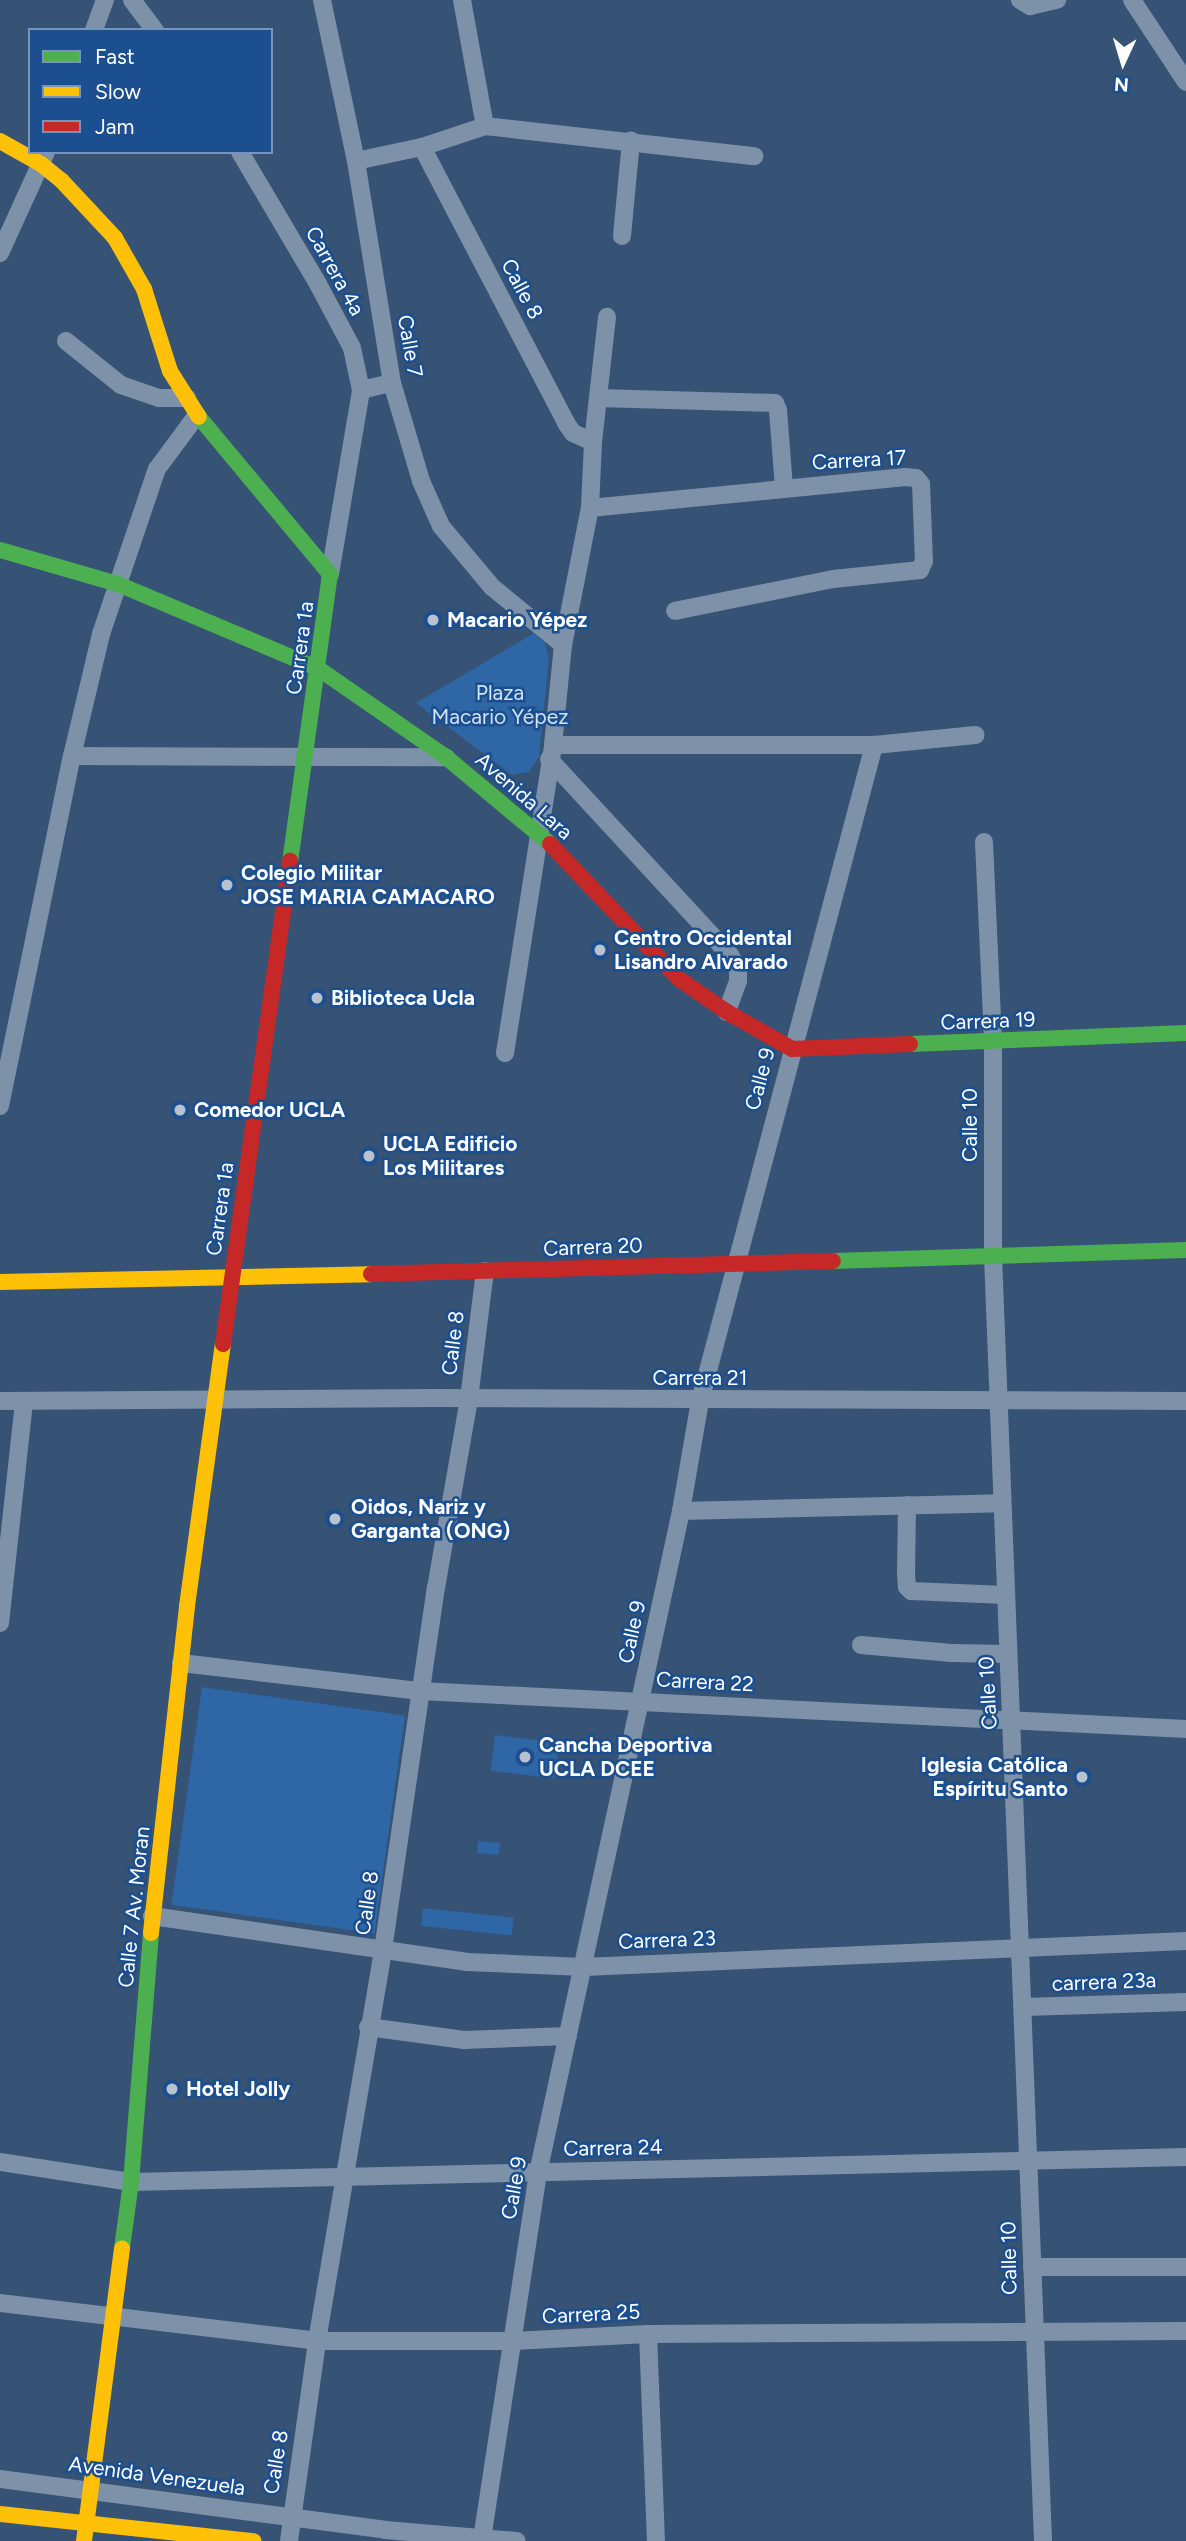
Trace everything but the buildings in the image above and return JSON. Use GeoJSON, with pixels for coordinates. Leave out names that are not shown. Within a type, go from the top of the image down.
{"type":"FeatureCollection","features":[{"type":"Feature","properties":{"kind":"street"},"geometry":{"type":"LineString","coordinates":[[95,28],[106,0]]}},
{"type":"Feature","properties":{"kind":"street"},"geometry":{"type":"LineString","coordinates":[[132,0],[153,28]]}},
{"type":"Feature","properties":{"kind":"street","name":"Calle 7"},"geometry":{"type":"LineString","coordinates":[[322,0],[356,161],[392,383],[421,481],[441,526],[492,587],[563,645]]}},
{"type":"Feature","properties":{"kind":"street"},"geometry":{"type":"LineString","coordinates":[[1020,0],[1030,6],[1057,0]]}},
{"type":"Feature","properties":{"kind":"street"},"geometry":{"type":"LineString","coordinates":[[1132,0],[1183,68]]}},
{"type":"Feature","properties":{"kind":"street"},"geometry":{"type":"LineString","coordinates":[[463,1],[485,126]]}},
{"type":"Feature","properties":{"kind":"street"},"geometry":{"type":"LineString","coordinates":[[356,161],[422,147],[485,126],[631,140],[754,156]]}},
{"type":"Feature","properties":{"kind":"street"},"geometry":{"type":"LineString","coordinates":[[622,236],[631,140]]}},
{"type":"Feature","properties":{"kind":"street","name":"Carrera 1a"},"geometry":{"type":"LineString","coordinates":[[0,141],[28,152]]}},
{"type":"Feature","properties":{"kind":"street","name":"Calle 8"},"geometry":{"type":"LineString","coordinates":[[422,147],[566,423],[573,433],[593,442]]}},
{"type":"Feature","properties":{"kind":"street","name":"Carrera 4a"},"geometry":{"type":"LineString","coordinates":[[241,154],[318,284],[352,348],[361,390]]}},
{"type":"Feature","properties":{"kind":"street"},"geometry":{"type":"LineString","coordinates":[[1,247],[44,158]]}},
{"type":"Feature","properties":{"kind":"street","name":"Carrera 1a"},"geometry":{"type":"LineString","coordinates":[[44,158],[115,237],[144,289],[170,371],[197,415],[331,574],[231,1277]]}},
{"type":"Feature","properties":{"kind":"street"},"geometry":{"type":"LineString","coordinates":[[505,1053],[551,752],[563,645],[590,508],[593,442],[607,317]]}},
{"type":"Feature","properties":{"kind":"street"},"geometry":{"type":"LineString","coordinates":[[66,341],[121,385],[159,398],[187,398]]}},
{"type":"Feature","properties":{"kind":"street"},"geometry":{"type":"LineString","coordinates":[[331,574],[361,390],[392,383]]}},
{"type":"Feature","properties":{"kind":"street"},"geometry":{"type":"LineString","coordinates":[[598,398],[775,403],[778,410],[784,488]]}},
{"type":"Feature","properties":{"kind":"street"},"geometry":{"type":"LineString","coordinates":[[0,1106],[72,756],[102,635],[157,469],[197,415]]}},
{"type":"Feature","properties":{"kind":"street","name":"Carrera 17"},"geometry":{"type":"LineString","coordinates":[[590,508],[784,488],[916,478],[921,484],[924,561],[920,569],[832,579],[675,611]]}},
{"type":"Feature","properties":{"kind":"street","name":"Avenida Lara"},"geometry":{"type":"LineString","coordinates":[[0,550],[118,584],[319,669],[446,757],[539,833],[679,979],[727,1012],[792,1049]]}},
{"type":"Feature","properties":{"kind":"street"},"geometry":{"type":"LineString","coordinates":[[551,752],[874,745],[976,735]]}},
{"type":"Feature","properties":{"kind":"street","name":"Calle 9"},"geometry":{"type":"LineString","coordinates":[[482,2539],[538,2173],[681,1511],[700,1401],[734,1264],[874,745]]}},
{"type":"Feature","properties":{"kind":"street"},"geometry":{"type":"LineString","coordinates":[[551,752],[730,955],[738,968],[738,981],[727,1012]]}},
{"type":"Feature","properties":{"kind":"street"},"geometry":{"type":"LineString","coordinates":[[72,756],[446,757]]}},
{"type":"Feature","properties":{"kind":"street","name":"Calle 10"},"geometry":{"type":"LineString","coordinates":[[984,842],[993,1042],[993,1255],[1030,2161],[1033,2332],[1042,2541]]}},
{"type":"Feature","properties":{"kind":"street","name":"Carrera 19"},"geometry":{"type":"LineString","coordinates":[[792,1049],[1186,1033]]}},
{"type":"Feature","properties":{"kind":"street","name":"Carrera 20"},"geometry":{"type":"LineString","coordinates":[[0,1282],[1186,1250]]}},
{"type":"Feature","properties":{"kind":"street","name":"Calle 8"},"geometry":{"type":"LineString","coordinates":[[289,2541],[290,2518],[342,2178],[383,1950],[420,1691],[469,1399],[485,1271]]}},
{"type":"Feature","properties":{"kind":"street","name":"Calle 7 Av. Moran"},"geometry":{"type":"LineString","coordinates":[[84,2541],[131,2182],[152,1916],[181,1663],[231,1277]]}},
{"type":"Feature","properties":{"kind":"street","name":"Carrera 21"},"geometry":{"type":"LineString","coordinates":[[0,1401],[1186,1401]]}},
{"type":"Feature","properties":{"kind":"street"},"geometry":{"type":"LineString","coordinates":[[0,1622],[24,1401]]}},
{"type":"Feature","properties":{"kind":"street"},"geometry":{"type":"LineString","coordinates":[[681,1511],[1002,1503]]}},
{"type":"Feature","properties":{"kind":"street"},"geometry":{"type":"LineString","coordinates":[[907,1505],[906,1573],[907,1587],[911,1591],[1005,1595]]}},
{"type":"Feature","properties":{"kind":"street"},"geometry":{"type":"LineString","coordinates":[[861,1645],[952,1653],[1008,1654]]}},
{"type":"Feature","properties":{"kind":"street","name":"Carrera 22"},"geometry":{"type":"LineString","coordinates":[[181,1663],[420,1691],[1186,1730]]}},
{"type":"Feature","properties":{"kind":"street","name":"Carrera 23"},"geometry":{"type":"LineString","coordinates":[[152,1916],[466,1962],[583,1967],[1186,1941]]}},
{"type":"Feature","properties":{"kind":"street","name":"carrera 23a"},"geometry":{"type":"LineString","coordinates":[[1024,2007],[1186,2002]]}},
{"type":"Feature","properties":{"kind":"street"},"geometry":{"type":"LineString","coordinates":[[368,2027],[464,2040],[568,2036]]}},
{"type":"Feature","properties":{"kind":"street","name":"Carrera 24"},"geometry":{"type":"LineString","coordinates":[[0,2162],[131,2182],[1186,2157]]}},
{"type":"Feature","properties":{"kind":"street"},"geometry":{"type":"LineString","coordinates":[[1032,2267],[1186,2267]]}},
{"type":"Feature","properties":{"kind":"street","name":"Carrera 25"},"geometry":{"type":"LineString","coordinates":[[0,2303],[317,2341],[513,2341],[648,2334],[1186,2331]]}},
{"type":"Feature","properties":{"kind":"street"},"geometry":{"type":"LineString","coordinates":[[648,2334],[656,2541]]}},
{"type":"Feature","properties":{"kind":"street","name":"Avenida Venezuela"},"geometry":{"type":"LineString","coordinates":[[0,2479],[89,2488],[290,2518],[517,2541]]}},
{"type":"Feature","properties":{"kind":"street"},"geometry":{"type":"LineString","coordinates":[[0,2514],[254,2541]]}},
{"type":"Feature","properties":{"kind":"green space","name":"Plaza Macario Yépez"},"geometry":{"type":"Polygon","coordinates":[[[534,633],[545,643],[549,659],[539,757],[529,772],[512,775],[416,703],[534,633]]]}},
{"type":"Feature","properties":{"kind":"green space"},"geometry":{"type":"Polygon","coordinates":[[[202,1687],[405,1716],[374,1933],[171,1905],[202,1687]]]}},
{"type":"Feature","properties":{"kind":"green space","name":"Cancha Deportiva UCLA DCEE"},"geometry":{"type":"Polygon","coordinates":[[[495,1735],[559,1743],[554,1779],[491,1771],[495,1735]]]}},
{"type":"Feature","properties":{"kind":"green space"},"geometry":{"type":"Polygon","coordinates":[[[478,1841],[500,1843],[499,1855],[477,1853],[478,1841]]]}},
{"type":"Feature","properties":{"kind":"green space"},"geometry":{"type":"Polygon","coordinates":[[[423,1908],[514,1918],[512,1935],[421,1926],[423,1908]]]}},
{"type":"Feature","properties":{"kind":"traffic: fast"},"geometry":{"type":"LineString","coordinates":[[199,417],[330,574],[290,861]]}},
{"type":"Feature","properties":{"kind":"traffic: fast"},"geometry":{"type":"LineString","coordinates":[[0,550],[118,584],[319,669],[446,757],[550,844]]}},
{"type":"Feature","properties":{"kind":"traffic: fast"},"geometry":{"type":"LineString","coordinates":[[910,1044],[1186,1033]]}},
{"type":"Feature","properties":{"kind":"traffic: fast"},"geometry":{"type":"LineString","coordinates":[[833,1261],[1186,1250]]}},
{"type":"Feature","properties":{"kind":"traffic: fast"},"geometry":{"type":"LineString","coordinates":[[122,2248],[131,2182],[151,1933]]}},
{"type":"Feature","properties":{"kind":"traffic: slow"},"geometry":{"type":"LineString","coordinates":[[0,141],[41,164],[61,180],[115,238],[144,289],[170,371],[199,417]]}},
{"type":"Feature","properties":{"kind":"traffic: slow"},"geometry":{"type":"LineString","coordinates":[[0,1282],[371,1274]]}},
{"type":"Feature","properties":{"kind":"traffic: slow"},"geometry":{"type":"LineString","coordinates":[[151,1933],[187,1606],[223,1344]]}},
{"type":"Feature","properties":{"kind":"traffic: slow"},"geometry":{"type":"LineString","coordinates":[[84,2541],[122,2248]]}},
{"type":"Feature","properties":{"kind":"traffic: slow"},"geometry":{"type":"LineString","coordinates":[[0,2514],[254,2541]]}},
{"type":"Feature","properties":{"kind":"traffic: jam"},"geometry":{"type":"LineString","coordinates":[[550,844],[679,979],[727,1012],[792,1049],[910,1044]]}},
{"type":"Feature","properties":{"kind":"traffic: jam"},"geometry":{"type":"LineString","coordinates":[[223,1344],[290,861]]}},
{"type":"Feature","properties":{"kind":"traffic: jam"},"geometry":{"type":"LineString","coordinates":[[371,1274],[833,1261]]}},
{"type":"Feature","properties":{"kind":"place","name":"Macario Yépez"},"geometry":{"type":"Point","coordinates":[433,620]}},
{"type":"Feature","properties":{"kind":"place","name":"Colegio Militar JOSE MARIA CAMACARO"},"geometry":{"type":"Point","coordinates":[227,885]}},
{"type":"Feature","properties":{"kind":"place","name":"Centro Occidental Lisandro Alvarado"},"geometry":{"type":"Point","coordinates":[600,950]}},
{"type":"Feature","properties":{"kind":"place","name":"Biblioteca Ucla"},"geometry":{"type":"Point","coordinates":[317,998]}},
{"type":"Feature","properties":{"kind":"place","name":"Comedor UCLA"},"geometry":{"type":"Point","coordinates":[180,1110]}},
{"type":"Feature","properties":{"kind":"place","name":"UCLA Edificio Los Militares"},"geometry":{"type":"Point","coordinates":[369,1156]}},
{"type":"Feature","properties":{"kind":"place","name":"Oidos, Nariz y Garganta (ONG)"},"geometry":{"type":"Point","coordinates":[335,1519]}},
{"type":"Feature","properties":{"kind":"place","name":"Cancha Deportiva UCLA DCEE"},"geometry":{"type":"Point","coordinates":[525,1757]}},
{"type":"Feature","properties":{"kind":"place","name":"Iglesia Católica Espíritu Santo"},"geometry":{"type":"Point","coordinates":[1082,1777]}},
{"type":"Feature","properties":{"kind":"place","name":"Hotel Jolly"},"geometry":{"type":"Point","coordinates":[172,2089]}}]}
